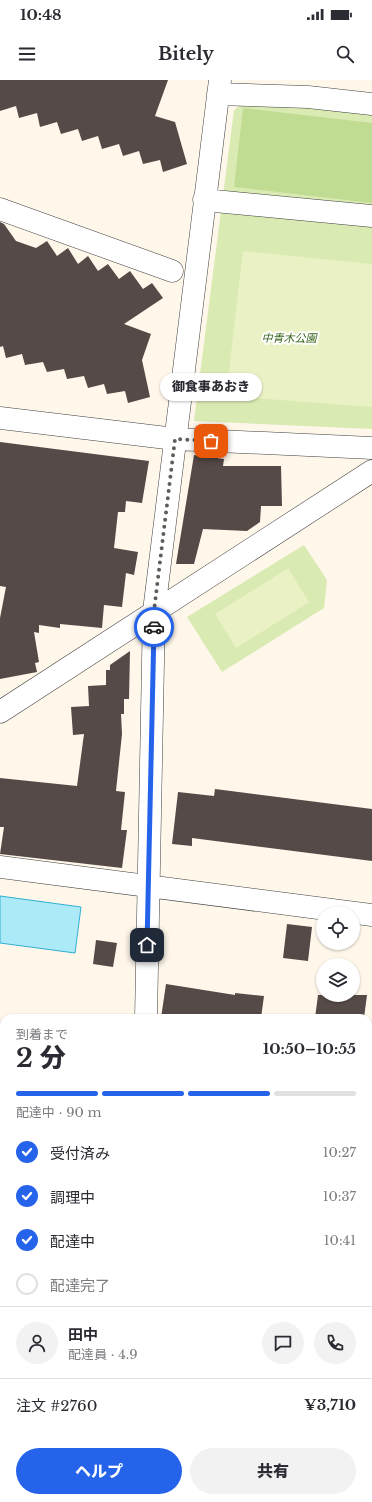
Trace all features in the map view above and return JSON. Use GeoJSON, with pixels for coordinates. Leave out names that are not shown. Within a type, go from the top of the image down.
{"type":"FeatureCollection","features":[{"type":"Feature","properties":{"kind":"street"},"geometry":{"type":"LineString","coordinates":[[146,1014],[154,611],[219,87],[372,104]]}},
{"type":"Feature","properties":{"kind":"street"},"geometry":{"type":"LineString","coordinates":[[204,200],[372,216]]}},
{"type":"Feature","properties":{"kind":"street"},"geometry":{"type":"LineString","coordinates":[[0,209],[172,271]]}},
{"type":"Feature","properties":{"kind":"street"},"geometry":{"type":"LineString","coordinates":[[0,418],[175,439],[372,448]]}},
{"type":"Feature","properties":{"kind":"street"},"geometry":{"type":"LineString","coordinates":[[0,712],[372,471]]}},
{"type":"Feature","properties":{"kind":"street"},"geometry":{"type":"LineString","coordinates":[[0,867],[372,915]]}},
{"type":"Feature","properties":{"kind":"green space","name":"中青木公園"},"geometry":{"type":"Polygon","coordinates":[[[243,103],[309,107],[372,114],[372,429],[194,421],[234,110],[243,103]]]}},
{"type":"Feature","properties":{"kind":"green space"},"geometry":{"type":"Polygon","coordinates":[[[243,108],[372,123],[372,203],[234,187],[243,108]]]}},
{"type":"Feature","properties":{"kind":"green space"},"geometry":{"type":"Polygon","coordinates":[[[243,251],[372,264],[372,407],[226,396],[243,251]]]}},
{"type":"Feature","properties":{"kind":"green space"},"geometry":{"type":"Polygon","coordinates":[[[304,545],[327,580],[324,608],[222,672],[187,617],[304,545]]]}},
{"type":"Feature","properties":{"kind":"green space"},"geometry":{"type":"Polygon","coordinates":[[[288,568],[309,602],[236,648],[215,614],[288,568]]]}},
{"type":"Feature","properties":{"kind":"water"},"geometry":{"type":"Polygon","coordinates":[[[0,896],[81,907],[75,953],[0,943],[0,896]]]}},
{"type":"Feature","properties":{"kind":"building"},"geometry":{"type":"Polygon","coordinates":[[[0,80],[168,80],[155,116],[175,122],[187,164],[163,172],[160,160],[143,164],[139,151],[123,156],[119,144],[102,149],[98,136],[82,141],[78,129],[61,134],[57,122],[40,127],[37,113],[19,118],[16,106],[0,111],[0,80]]]}},
{"type":"Feature","properties":{"kind":"building"},"geometry":{"type":"Polygon","coordinates":[[[0,222],[4,224],[16,241],[36,248],[47,241],[57,256],[68,248],[78,264],[88,256],[98,271],[108,264],[119,279],[130,271],[143,289],[152,283],[163,298],[124,324],[151,334],[142,360],[150,397],[128,403],[125,391],[107,394],[104,384],[88,388],[84,376],[67,379],[64,369],[47,372],[43,362],[25,365],[22,354],[6,358],[3,346],[0,347],[0,222]]]}},
{"type":"Feature","properties":{"kind":"building"},"geometry":{"type":"Polygon","coordinates":[[[0,442],[149,461],[142,503],[126,501],[125,512],[118,512],[114,548],[138,552],[134,575],[126,573],[122,607],[104,605],[102,628],[60,624],[60,628],[39,625],[39,633],[34,632],[39,662],[35,663],[37,672],[0,679],[0,618],[6,587],[0,586],[0,442]]]}},
{"type":"Feature","properties":{"kind":"building"},"geometry":{"type":"Polygon","coordinates":[[[194,455],[224,459],[223,466],[281,466],[282,506],[261,506],[260,522],[247,531],[203,529],[194,564],[176,564],[194,455]]]}},
{"type":"Feature","properties":{"kind":"building"},"geometry":{"type":"Polygon","coordinates":[[[130,651],[129,699],[124,699],[124,714],[121,714],[122,734],[116,791],[125,792],[121,830],[127,830],[122,868],[0,854],[4,827],[0,827],[0,778],[77,786],[84,734],[73,735],[71,707],[89,706],[88,686],[106,685],[106,670],[110,670],[110,665],[130,651]]]}},
{"type":"Feature","properties":{"kind":"building"},"geometry":{"type":"Polygon","coordinates":[[[215,789],[372,809],[372,861],[192,838],[192,846],[172,844],[178,792],[214,796],[215,789]]]}},
{"type":"Feature","properties":{"kind":"building"},"geometry":{"type":"Polygon","coordinates":[[[287,924],[312,927],[308,961],[283,958],[287,924]]]}},
{"type":"Feature","properties":{"kind":"building"},"geometry":{"type":"Polygon","coordinates":[[[96,940],[117,943],[113,967],[93,964],[96,940]]]}},
{"type":"Feature","properties":{"kind":"building"},"geometry":{"type":"Polygon","coordinates":[[[166,984],[235,995],[235,993],[264,996],[262,1014],[162,1014],[166,984]]]}},
{"type":"Feature","properties":{"kind":"building"},"geometry":{"type":"Polygon","coordinates":[[[360,995],[367,995],[365,1014],[316,1014],[317,1002],[360,1002],[360,995]]]}},
{"type":"Feature","properties":{"kind":"way so far"},"geometry":{"type":"LineString","coordinates":[[154,627],[154,611],[175,439],[211,441]]}},
{"type":"Feature","properties":{"kind":"place","name":"御食事あおき"},"geometry":{"type":"Point","coordinates":[211,441]}},
{"type":"Feature","properties":{"kind":"route"},"geometry":{"type":"LineString","coordinates":[[147,945],[154,627]]}}]}
